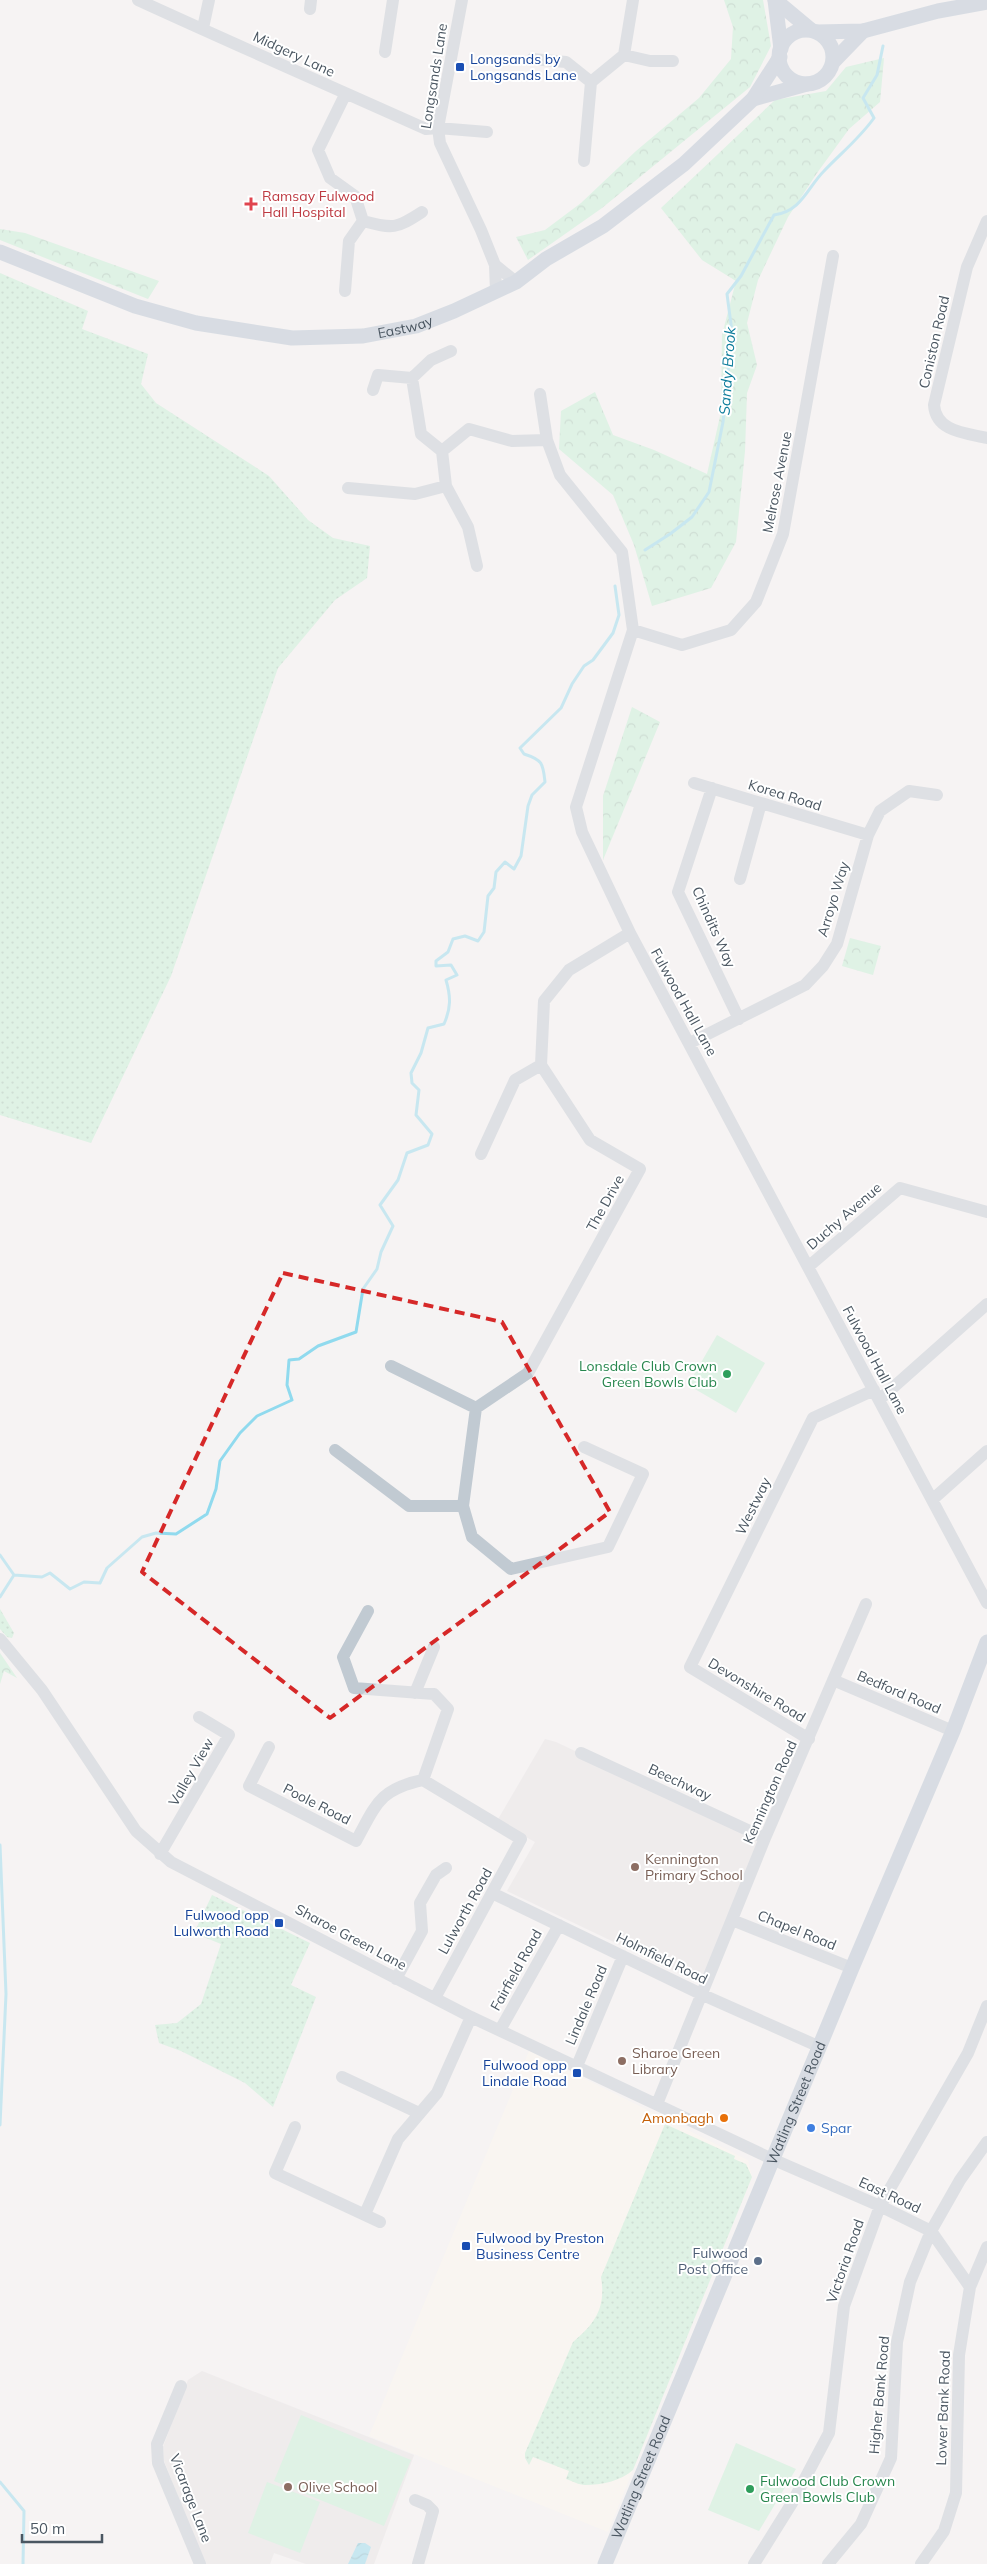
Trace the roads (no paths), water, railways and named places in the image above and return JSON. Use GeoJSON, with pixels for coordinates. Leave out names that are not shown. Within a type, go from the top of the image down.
{"type":"FeatureCollection","features":[{"type":"Feature","properties":{"kind":"main road"},"geometry":{"type":"LineString","coordinates":[[775,0],[830,44],[832,62]]}},
{"type":"Feature","properties":{"kind":"main road"},"geometry":{"type":"LineString","coordinates":[[775,0],[780,53],[785,73],[792,79],[808,83],[824,77],[832,62],[863,31]]}},
{"type":"Feature","properties":{"kind":"main road"},"geometry":{"type":"LineString","coordinates":[[780,53],[789,36],[796,32],[863,31],[938,11],[987,2]]}},
{"type":"Feature","properties":{"kind":"main road","name":"Eastway"},"geometry":{"type":"LineString","coordinates":[[0,252],[135,306],[196,323],[292,338],[363,336],[416,326],[516,282],[546,260],[604,226],[684,164],[753,99],[780,53]]}},
{"type":"Feature","properties":{"kind":"main road","name":"Eastway"},"geometry":{"type":"LineString","coordinates":[[753,99],[808,83]]}},
{"type":"Feature","properties":{"kind":"main road","name":"Watling Street Road"},"geometry":{"type":"LineString","coordinates":[[605,2564],[772,2159],[953,1731],[987,1642]]}},
{"type":"Feature","properties":{"kind":"street","name":"Midgery Lane"},"geometry":{"type":"LineString","coordinates":[[138,0],[203,28],[344,95],[426,129],[438,128],[487,132]]}},
{"type":"Feature","properties":{"kind":"street"},"geometry":{"type":"LineString","coordinates":[[203,28],[209,0]]}},
{"type":"Feature","properties":{"kind":"street"},"geometry":{"type":"LineString","coordinates":[[385,52],[393,0]]}},
{"type":"Feature","properties":{"kind":"street","name":"Longsands Lane"},"geometry":{"type":"LineString","coordinates":[[462,0],[438,128],[440,143],[481,230],[495,265],[496,291]]}},
{"type":"Feature","properties":{"kind":"street"},"geometry":{"type":"LineString","coordinates":[[584,161],[591,82],[624,55],[633,0]]}},
{"type":"Feature","properties":{"kind":"street"},"geometry":{"type":"LineString","coordinates":[[624,55],[650,61],[673,61]]}},
{"type":"Feature","properties":{"kind":"street"},"geometry":{"type":"LineString","coordinates":[[532,59],[566,62],[591,82]]}},
{"type":"Feature","properties":{"kind":"street"},"geometry":{"type":"LineString","coordinates":[[344,95],[318,150],[330,178],[355,196],[363,221]]}},
{"type":"Feature","properties":{"kind":"street"},"geometry":{"type":"LineString","coordinates":[[363,221],[385,227],[400,226],[422,212]]}},
{"type":"Feature","properties":{"kind":"street"},"geometry":{"type":"LineString","coordinates":[[345,291],[349,241],[363,221]]}},
{"type":"Feature","properties":{"kind":"street","name":"Coniston Road"},"geometry":{"type":"LineString","coordinates":[[987,222],[967,266],[934,405],[935,414],[948,429],[987,438]]}},
{"type":"Feature","properties":{"kind":"street","name":"Melrose Avenue"},"geometry":{"type":"LineString","coordinates":[[633,630],[682,645],[731,630],[756,602],[783,534],[833,256]]}},
{"type":"Feature","properties":{"kind":"street","name":"Longsands Lane"},"geometry":{"type":"LineString","coordinates":[[495,265],[516,282]]}},
{"type":"Feature","properties":{"kind":"street"},"geometry":{"type":"LineString","coordinates":[[373,390],[378,375],[412,378],[432,360],[451,351]]}},
{"type":"Feature","properties":{"kind":"street"},"geometry":{"type":"LineString","coordinates":[[412,378],[421,434],[442,452],[446,486],[468,527],[477,566]]}},
{"type":"Feature","properties":{"kind":"street","name":"Fulwood Hall Lane"},"geometry":{"type":"LineString","coordinates":[[540,394],[547,440],[560,475],[622,552],[633,630],[576,807],[582,832],[630,933],[987,1603]]}},
{"type":"Feature","properties":{"kind":"street"},"geometry":{"type":"LineString","coordinates":[[442,452],[469,429],[512,441],[547,440]]}},
{"type":"Feature","properties":{"kind":"street"},"geometry":{"type":"LineString","coordinates":[[348,488],[415,494],[446,486]]}},
{"type":"Feature","properties":{"kind":"street","name":"Korea Road"},"geometry":{"type":"LineString","coordinates":[[694,782],[868,835]]}},
{"type":"Feature","properties":{"kind":"street","name":"Chindits Way"},"geometry":{"type":"LineString","coordinates":[[712,788],[678,892],[739,1019]]}},
{"type":"Feature","properties":{"kind":"street","name":"Arroyo Way"},"geometry":{"type":"LineString","coordinates":[[690,1043],[805,985],[823,966],[837,944],[868,835],[880,811],[908,791],[937,795]]}},
{"type":"Feature","properties":{"kind":"street"},"geometry":{"type":"LineString","coordinates":[[740,879],[761,803]]}},
{"type":"Feature","properties":{"kind":"street"},"geometry":{"type":"LineString","coordinates":[[481,1154],[515,1080],[541,1065],[544,1001],[569,970],[630,933]]}},
{"type":"Feature","properties":{"kind":"street","name":"The Drive"},"geometry":{"type":"LineString","coordinates":[[476,1408],[528,1373],[640,1169],[590,1140],[541,1065]]}},
{"type":"Feature","properties":{"kind":"street","name":"Duchy Avenue"},"geometry":{"type":"LineString","coordinates":[[808,1267],[900,1188],[987,1212]]}},
{"type":"Feature","properties":{"kind":"street","name":"Westway"},"geometry":{"type":"LineString","coordinates":[[690,1667],[812,1418],[876,1395],[987,1304]]}},
{"type":"Feature","properties":{"kind":"street"},"geometry":{"type":"LineString","coordinates":[[391,1366],[476,1408],[463,1506],[472,1537],[511,1570],[608,1547],[643,1474],[584,1447]]}},
{"type":"Feature","properties":{"kind":"street"},"geometry":{"type":"LineString","coordinates":[[335,1450],[410,1506],[463,1506]]}},
{"type":"Feature","properties":{"kind":"street"},"geometry":{"type":"LineString","coordinates":[[932,1500],[987,1451]]}},
{"type":"Feature","properties":{"kind":"street","name":"Kennington Road"},"geometry":{"type":"LineString","coordinates":[[657,2104],[703,1995],[765,1838],[866,1604]]}},
{"type":"Feature","properties":{"kind":"street"},"geometry":{"type":"LineString","coordinates":[[368,1611],[343,1657],[354,1688],[434,1694],[448,1709],[423,1780]]}},
{"type":"Feature","properties":{"kind":"street","name":"Sharoe Green Lane"},"geometry":{"type":"LineString","coordinates":[[0,1639],[42,1690],[136,1831],[160,1854],[185,1870],[471,2017],[772,2159]]}},
{"type":"Feature","properties":{"kind":"street"},"geometry":{"type":"LineString","coordinates":[[415,1693],[434,1646]]}},
{"type":"Feature","properties":{"kind":"street","name":"Devonshire Road"},"geometry":{"type":"LineString","coordinates":[[690,1667],[809,1739]]}},
{"type":"Feature","properties":{"kind":"street","name":"Bedford Road"},"geometry":{"type":"LineString","coordinates":[[833,1680],[953,1731]]}},
{"type":"Feature","properties":{"kind":"street","name":"Valley View"},"geometry":{"type":"LineString","coordinates":[[160,1854],[229,1735],[199,1717]]}},
{"type":"Feature","properties":{"kind":"street","name":"Poole Road"},"geometry":{"type":"LineString","coordinates":[[269,1747],[249,1786],[356,1841],[381,1798],[401,1784],[423,1780]]}},
{"type":"Feature","properties":{"kind":"street","name":"Beechway"},"geometry":{"type":"LineString","coordinates":[[582,1753],[765,1838]]}},
{"type":"Feature","properties":{"kind":"street","name":"Lulworth Road"},"geometry":{"type":"LineString","coordinates":[[423,1780],[521,1839],[435,1998]]}},
{"type":"Feature","properties":{"kind":"street"},"geometry":{"type":"LineString","coordinates":[[396,1979],[422,1931],[420,1903],[436,1874],[446,1868]]}},
{"type":"Feature","properties":{"kind":"street","name":"Holmfield Road"},"geometry":{"type":"LineString","coordinates":[[492,1893],[703,1995],[820,2047]]}},
{"type":"Feature","properties":{"kind":"street","name":"Chapel Road"},"geometry":{"type":"LineString","coordinates":[[732,1920],[852,1968]]}},
{"type":"Feature","properties":{"kind":"street","name":"Fairfield Road"},"geometry":{"type":"LineString","coordinates":[[500,2030],[559,1925]]}},
{"type":"Feature","properties":{"kind":"street","name":"Lindale Road"},"geometry":{"type":"LineString","coordinates":[[577,2066],[623,1956]]}},
{"type":"Feature","properties":{"kind":"street","name":"Victoria Road"},"geometry":{"type":"LineString","coordinates":[[754,2564],[792,2503],[829,2432],[844,2306],[880,2206],[968,2053],[987,2006]]}},
{"type":"Feature","properties":{"kind":"street"},"geometry":{"type":"LineString","coordinates":[[365,2214],[398,2139],[437,2093],[471,2017]]}},
{"type":"Feature","properties":{"kind":"street"},"geometry":{"type":"LineString","coordinates":[[342,2077],[419,2113]]}},
{"type":"Feature","properties":{"kind":"street"},"geometry":{"type":"LineString","coordinates":[[296,2127],[275,2173],[380,2222]]}},
{"type":"Feature","properties":{"kind":"street","name":"Higher Bank Road"},"geometry":{"type":"LineString","coordinates":[[828,2564],[861,2524],[891,2458],[897,2342],[910,2282],[931,2231],[960,2180],[987,2142]]}},
{"type":"Feature","properties":{"kind":"street","name":"East Road"},"geometry":{"type":"LineString","coordinates":[[772,2159],[880,2206],[931,2231],[970,2288]]}},
{"type":"Feature","properties":{"kind":"street","name":"Lower Bank Road"},"geometry":{"type":"LineString","coordinates":[[920,2564],[944,2530],[956,2493],[959,2355],[970,2288],[987,2248]]}},
{"type":"Feature","properties":{"kind":"street","name":"Vicarage Lane"},"geometry":{"type":"LineString","coordinates":[[181,2386],[158,2444],[158,2463],[200,2564]]}},
{"type":"Feature","properties":{"kind":"street"},"geometry":{"type":"LineString","coordinates":[[415,2500],[433,2511],[418,2564]]}},
{"type":"Feature","properties":{"kind":"water"},"geometry":{"type":"Polygon","coordinates":[[[358,2543],[365,2543],[371,2547],[365,2564],[348,2564],[358,2543]]]}},
{"type":"Feature","properties":{"kind":"waterway","name":"Sandy Brook"},"geometry":{"type":"LineString","coordinates":[[645,550],[692,517],[709,492],[723,422],[732,332],[727,294],[741,276],[774,215],[783,213],[798,204],[830,164],[856,139],[874,118],[863,98],[877,75],[883,46]]}},
{"type":"Feature","properties":{"kind":"waterway"},"geometry":{"type":"LineString","coordinates":[[14,1575],[42,1577],[50,1573],[70,1589],[84,1582],[100,1583],[107,1568],[142,1537],[156,1533],[176,1534],[207,1514],[216,1489],[220,1461],[240,1433],[257,1416],[292,1400],[287,1385],[289,1360],[299,1359],[318,1346],[356,1332],[363,1289],[377,1269],[381,1252],[393,1226],[380,1205],[398,1180],[407,1153],[428,1145],[432,1134],[416,1115],[419,1090],[412,1083],[411,1073],[421,1053],[428,1028],[444,1024],[450,1002],[446,980],[457,975],[451,965],[436,966],[436,961],[448,952],[453,939],[465,936],[478,941],[484,932],[488,896],[494,888],[496,872],[505,862],[514,869],[521,856],[528,806],[532,795],[545,782],[541,764],[535,758],[524,754],[520,748],[561,708],[572,684],[584,666],[593,660],[613,633],[619,615],[615,586]]}},
{"type":"Feature","properties":{"kind":"waterway"},"geometry":{"type":"LineString","coordinates":[[0,1555],[14,1575],[0,1597]]}},
{"type":"Feature","properties":{"kind":"waterway"},"geometry":{"type":"LineString","coordinates":[[0,1845],[6,1994],[0,2125]]}},
{"type":"Feature","properties":{"kind":"waterway"},"geometry":{"type":"LineString","coordinates":[[0,2482],[24,2511],[23,2564]]}},
{"type":"Feature","properties":{"kind":"place","name":"Longsands by Longsands Lane"},"geometry":{"type":"Point","coordinates":[460,67]}},
{"type":"Feature","properties":{"kind":"place","name":"Ramsay Fulwood Hall Hospital"},"geometry":{"type":"Point","coordinates":[251,204]}},
{"type":"Feature","properties":{"kind":"place","name":"Lonsdale Club Crown Green Bowls Club"},"geometry":{"type":"Point","coordinates":[727,1374]}},
{"type":"Feature","properties":{"kind":"place","name":"Kennington Primary School"},"geometry":{"type":"Point","coordinates":[635,1867]}},
{"type":"Feature","properties":{"kind":"place","name":"Fulwood opp Lulworth Road"},"geometry":{"type":"Point","coordinates":[279,1923]}},
{"type":"Feature","properties":{"kind":"place","name":"Sharoe Green Library"},"geometry":{"type":"Point","coordinates":[622,2061]}},
{"type":"Feature","properties":{"kind":"place","name":"Fulwood opp Lindale Road"},"geometry":{"type":"Point","coordinates":[577,2073]}},
{"type":"Feature","properties":{"kind":"place","name":"Amonbagh"},"geometry":{"type":"Point","coordinates":[724,2118]}},
{"type":"Feature","properties":{"kind":"place","name":"Spar"},"geometry":{"type":"Point","coordinates":[811,2128]}},
{"type":"Feature","properties":{"kind":"place","name":"Fulwood by Preston Business Centre"},"geometry":{"type":"Point","coordinates":[466,2246]}},
{"type":"Feature","properties":{"kind":"place","name":"Fulwood Post Office"},"geometry":{"type":"Point","coordinates":[758,2261]}},
{"type":"Feature","properties":{"kind":"place","name":"Olive School"},"geometry":{"type":"Point","coordinates":[288,2487]}},
{"type":"Feature","properties":{"kind":"place","name":"Fulwood Club Crown Green Bowls Club"},"geometry":{"type":"Point","coordinates":[750,2489]}}]}
